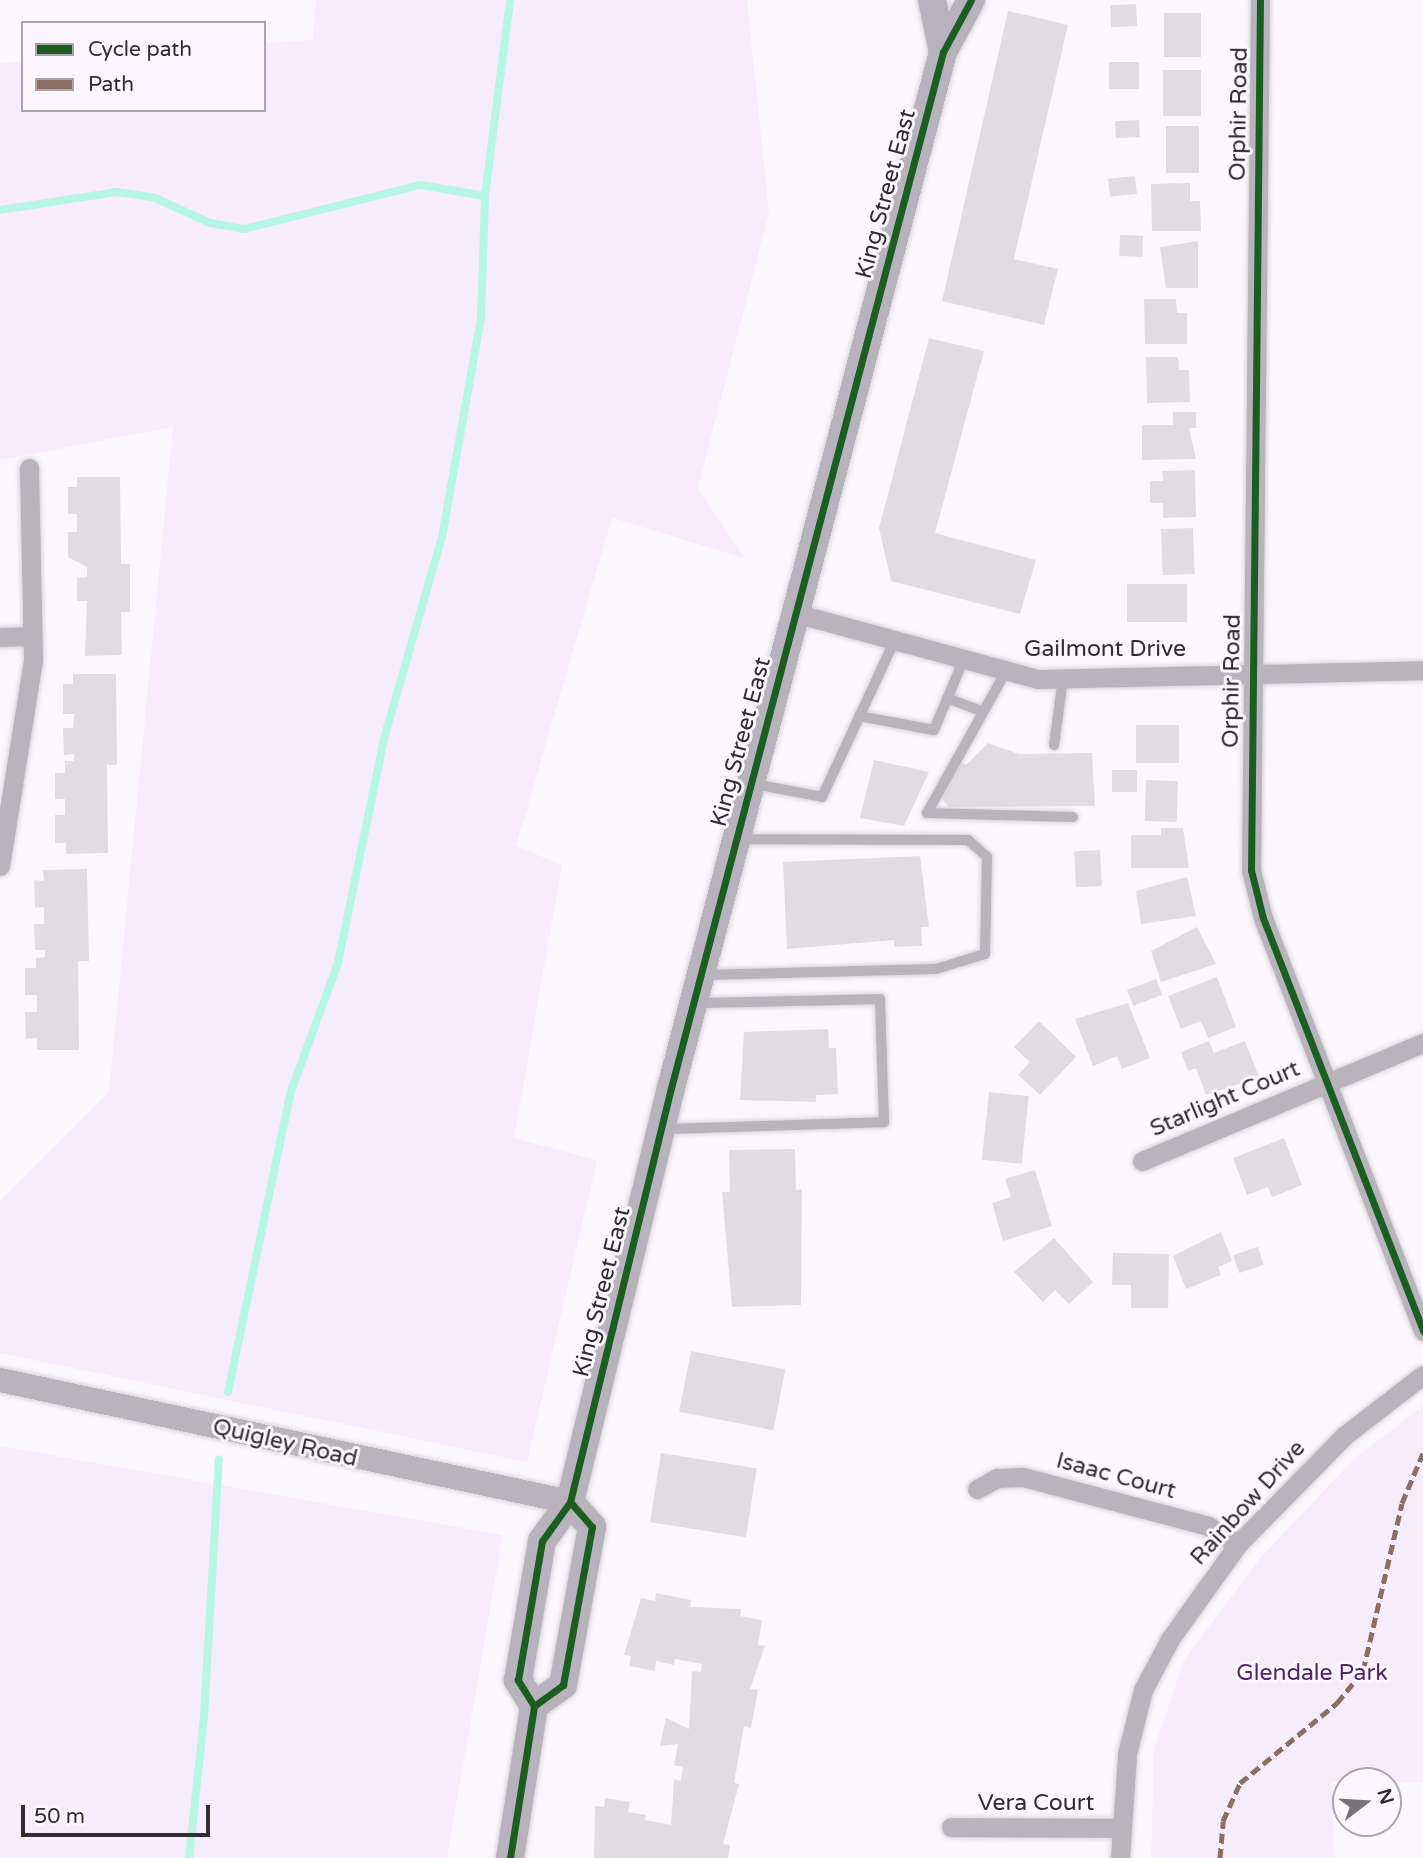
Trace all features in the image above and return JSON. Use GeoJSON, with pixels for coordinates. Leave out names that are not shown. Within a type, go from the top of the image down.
{"type":"FeatureCollection","features":[{"type":"Feature","properties":{"kind":"main road","name":"King Street East"},"geometry":{"type":"LineString","coordinates":[[932,0],[943,52]]}},
{"type":"Feature","properties":{"kind":"main road","name":"King Street East"},"geometry":{"type":"LineString","coordinates":[[534,1706],[518,1680],[542,1541],[570,1502],[700,975],[943,52],[971,0]]}},
{"type":"Feature","properties":{"kind":"main road"},"geometry":{"type":"LineString","coordinates":[[510,1858],[534,1706],[563,1685],[593,1527],[570,1502]]}},
{"type":"Feature","properties":{"kind":"street","name":"Orphir Road"},"geometry":{"type":"LineString","coordinates":[[1260,0],[1251,870],[1326,1082],[1423,1331]]}},
{"type":"Feature","properties":{"kind":"street"},"geometry":{"type":"LineString","coordinates":[[0,866],[29,712],[29,468]]}},
{"type":"Feature","properties":{"kind":"street","name":"Gailmont Drive"},"geometry":{"type":"LineString","coordinates":[[795,613],[1005,673],[1063,678],[1252,671],[1423,670]]}},
{"type":"Feature","properties":{"kind":"street"},"geometry":{"type":"LineString","coordinates":[[0,637],[30,636]]}},
{"type":"Feature","properties":{"kind":"street","name":"Starlight Court"},"geometry":{"type":"LineString","coordinates":[[1142,1161],[1423,1043]]}},
{"type":"Feature","properties":{"kind":"street","name":"Rainbow Drive"},"geometry":{"type":"LineString","coordinates":[[1120,1858],[1127,1754],[1143,1690],[1238,1544],[1344,1436],[1423,1375]]}},
{"type":"Feature","properties":{"kind":"street","name":"Quigley Road"},"geometry":{"type":"LineString","coordinates":[[0,1380],[570,1502]]}},
{"type":"Feature","properties":{"kind":"street","name":"Isaac Court"},"geometry":{"type":"LineString","coordinates":[[977,1489],[997,1478],[1023,1477],[1208,1526],[1238,1544]]}},
{"type":"Feature","properties":{"kind":"street","name":"Vera Court"},"geometry":{"type":"LineString","coordinates":[[951,1827],[1121,1828]]}},
{"type":"Feature","properties":{"kind":"lane"},"geometry":{"type":"LineString","coordinates":[[750,783],[822,797],[894,642]]}},
{"type":"Feature","properties":{"kind":"lane"},"geometry":{"type":"LineString","coordinates":[[859,716],[934,730],[963,661]]}},
{"type":"Feature","properties":{"kind":"lane"},"geometry":{"type":"LineString","coordinates":[[1005,673],[981,711],[927,814],[1073,817]]}},
{"type":"Feature","properties":{"kind":"lane"},"geometry":{"type":"LineString","coordinates":[[1054,745],[1063,678]]}},
{"type":"Feature","properties":{"kind":"lane"},"geometry":{"type":"LineString","coordinates":[[947,698],[981,711]]}},
{"type":"Feature","properties":{"kind":"lane"},"geometry":{"type":"LineString","coordinates":[[700,975],[936,969],[985,954],[987,857],[968,840],[736,839]]}},
{"type":"Feature","properties":{"kind":"lane"},"geometry":{"type":"LineString","coordinates":[[662,1129],[884,1122],[880,999],[693,1004]]}},
{"type":"Feature","properties":{"kind":"green space"},"geometry":{"type":"Polygon","coordinates":[[[316,0],[747,0],[769,213],[698,488],[744,558],[612,518],[516,846],[562,865],[514,1138],[597,1160],[527,1462],[0,1353],[0,1201],[109,1092],[173,427],[0,460],[0,63],[21,62],[21,112],[266,112],[266,43],[313,40],[316,0]]]}},
{"type":"Feature","properties":{"kind":"green space","name":"Glendale Park"},"geometry":{"type":"Polygon","coordinates":[[[1423,1406],[1423,1782],[1402,1782],[1402,1767],[1332,1767],[1334,1858],[1151,1858],[1154,1749],[1184,1660],[1260,1558],[1355,1458],[1423,1406]]]}},
{"type":"Feature","properties":{"kind":"green space"},"geometry":{"type":"Polygon","coordinates":[[[0,1446],[503,1535],[447,1858],[0,1858],[0,1446]]]}},
{"type":"Feature","properties":{"kind":"building"},"geometry":{"type":"Polygon","coordinates":[[[1136,4],[1137,26],[1111,27],[1110,5],[1136,4]]]}},
{"type":"Feature","properties":{"kind":"building"},"geometry":{"type":"Polygon","coordinates":[[[1008,11],[1068,25],[1014,259],[1058,269],[1044,325],[942,301],[1008,11]]]}},
{"type":"Feature","properties":{"kind":"building"},"geometry":{"type":"Polygon","coordinates":[[[1164,13],[1201,13],[1201,57],[1164,57],[1164,13]]]}},
{"type":"Feature","properties":{"kind":"building"},"geometry":{"type":"Polygon","coordinates":[[[1109,62],[1139,62],[1139,89],[1109,89],[1109,62]]]}},
{"type":"Feature","properties":{"kind":"building"},"geometry":{"type":"Polygon","coordinates":[[[1163,70],[1201,70],[1201,116],[1163,116],[1163,70]]]}},
{"type":"Feature","properties":{"kind":"building"},"geometry":{"type":"Polygon","coordinates":[[[1139,120],[1140,137],[1116,138],[1115,121],[1139,120]]]}},
{"type":"Feature","properties":{"kind":"building"},"geometry":{"type":"Polygon","coordinates":[[[1166,126],[1199,126],[1199,173],[1166,173],[1166,126]]]}},
{"type":"Feature","properties":{"kind":"building"},"geometry":{"type":"Polygon","coordinates":[[[1135,176],[1137,194],[1110,197],[1108,179],[1135,176]]]}},
{"type":"Feature","properties":{"kind":"building"},"geometry":{"type":"Polygon","coordinates":[[[1190,183],[1190,201],[1200,201],[1201,231],[1152,231],[1151,184],[1190,183]]]}},
{"type":"Feature","properties":{"kind":"building"},"geometry":{"type":"Polygon","coordinates":[[[1120,235],[1143,236],[1142,257],[1119,256],[1120,235]]]}},
{"type":"Feature","properties":{"kind":"building"},"geometry":{"type":"Polygon","coordinates":[[[1198,241],[1198,288],[1166,288],[1160,247],[1198,241]]]}},
{"type":"Feature","properties":{"kind":"building"},"geometry":{"type":"Polygon","coordinates":[[[1144,299],[1176,299],[1177,313],[1187,313],[1187,344],[1145,344],[1144,299]]]}},
{"type":"Feature","properties":{"kind":"building"},"geometry":{"type":"Polygon","coordinates":[[[929,338],[984,351],[935,533],[1036,560],[1020,614],[891,581],[879,528],[929,338]]]}},
{"type":"Feature","properties":{"kind":"building"},"geometry":{"type":"Polygon","coordinates":[[[1146,357],[1178,357],[1179,370],[1189,370],[1190,402],[1147,403],[1146,357]]]}},
{"type":"Feature","properties":{"kind":"building"},"geometry":{"type":"Polygon","coordinates":[[[1173,412],[1196,412],[1196,428],[1189,428],[1196,459],[1142,460],[1142,425],[1173,425],[1173,412]]]}},
{"type":"Feature","properties":{"kind":"building"},"geometry":{"type":"Polygon","coordinates":[[[1195,470],[1196,517],[1163,518],[1163,503],[1150,503],[1150,481],[1163,481],[1162,471],[1195,470]]]}},
{"type":"Feature","properties":{"kind":"building"},"geometry":{"type":"Polygon","coordinates":[[[77,477],[120,477],[121,564],[130,564],[130,612],[121,612],[122,655],[85,656],[87,601],[77,601],[77,578],[87,577],[87,567],[68,557],[68,532],[77,532],[77,514],[68,514],[68,487],[77,487],[77,477]]]}},
{"type":"Feature","properties":{"kind":"building"},"geometry":{"type":"Polygon","coordinates":[[[1193,528],[1195,574],[1163,575],[1161,529],[1193,528]]]}},
{"type":"Feature","properties":{"kind":"building"},"geometry":{"type":"Polygon","coordinates":[[[1127,584],[1187,584],[1187,622],[1127,622],[1127,584]]]}},
{"type":"Feature","properties":{"kind":"building"},"geometry":{"type":"Polygon","coordinates":[[[73,674],[116,674],[117,765],[107,765],[108,853],[66,854],[66,843],[55,843],[55,815],[65,815],[65,799],[55,799],[55,773],[65,773],[65,761],[74,761],[74,754],[64,755],[63,728],[73,728],[74,714],[63,714],[63,684],[73,684],[73,674]]]}},
{"type":"Feature","properties":{"kind":"building"},"geometry":{"type":"Polygon","coordinates":[[[1136,725],[1179,725],[1179,763],[1136,763],[1136,725]]]}},
{"type":"Feature","properties":{"kind":"building"},"geometry":{"type":"Polygon","coordinates":[[[988,743],[1019,754],[1092,753],[1095,806],[948,807],[942,798],[961,762],[966,765],[988,743]]]}},
{"type":"Feature","properties":{"kind":"building"},"geometry":{"type":"Polygon","coordinates":[[[874,760],[929,772],[904,826],[860,818],[874,760]]]}},
{"type":"Feature","properties":{"kind":"building"},"geometry":{"type":"Polygon","coordinates":[[[1112,770],[1137,770],[1137,792],[1112,792],[1112,770]]]}},
{"type":"Feature","properties":{"kind":"building"},"geometry":{"type":"Polygon","coordinates":[[[1146,780],[1178,781],[1177,822],[1145,821],[1146,780]]]}},
{"type":"Feature","properties":{"kind":"building"},"geometry":{"type":"Polygon","coordinates":[[[1161,828],[1183,828],[1189,868],[1131,868],[1131,835],[1161,835],[1161,828]]]}},
{"type":"Feature","properties":{"kind":"building"},"geometry":{"type":"Polygon","coordinates":[[[1100,850],[1102,886],[1076,887],[1074,851],[1100,850]]]}},
{"type":"Feature","properties":{"kind":"building"},"geometry":{"type":"Polygon","coordinates":[[[920,856],[929,927],[921,927],[922,946],[894,947],[894,940],[787,949],[783,862],[920,856]]]}},
{"type":"Feature","properties":{"kind":"building"},"geometry":{"type":"Polygon","coordinates":[[[87,869],[89,961],[78,961],[79,1050],[37,1050],[37,1038],[26,1039],[25,1012],[37,1012],[37,995],[25,995],[25,968],[36,968],[36,958],[45,957],[45,950],[35,950],[34,924],[44,924],[44,907],[35,908],[34,880],[44,881],[43,870],[87,869]]]}},
{"type":"Feature","properties":{"kind":"building"},"geometry":{"type":"Polygon","coordinates":[[[1187,877],[1196,916],[1141,924],[1136,891],[1187,877]]]}},
{"type":"Feature","properties":{"kind":"building"},"geometry":{"type":"Polygon","coordinates":[[[1197,927],[1216,964],[1161,982],[1151,951],[1197,927]]]}},
{"type":"Feature","properties":{"kind":"building"},"geometry":{"type":"Polygon","coordinates":[[[1217,977],[1236,1027],[1208,1038],[1201,1021],[1181,1029],[1168,996],[1217,977]]]}},
{"type":"Feature","properties":{"kind":"building"},"geometry":{"type":"Polygon","coordinates":[[[1156,979],[1162,995],[1133,1006],[1127,990],[1156,979]]]}},
{"type":"Feature","properties":{"kind":"building"},"geometry":{"type":"Polygon","coordinates":[[[1128,1003],[1150,1058],[1122,1069],[1117,1056],[1093,1066],[1075,1019],[1128,1003]]]}},
{"type":"Feature","properties":{"kind":"building"},"geometry":{"type":"Polygon","coordinates":[[[1039,1021],[1076,1057],[1040,1095],[1018,1075],[1030,1062],[1014,1047],[1039,1021]]]}},
{"type":"Feature","properties":{"kind":"building"},"geometry":{"type":"Polygon","coordinates":[[[828,1029],[829,1048],[836,1048],[838,1094],[816,1095],[816,1102],[740,1100],[744,1032],[828,1029]]]}},
{"type":"Feature","properties":{"kind":"building"},"geometry":{"type":"Polygon","coordinates":[[[1209,1041],[1214,1053],[1245,1041],[1259,1077],[1206,1095],[1196,1068],[1188,1071],[1181,1052],[1209,1041]]]}},
{"type":"Feature","properties":{"kind":"building"},"geometry":{"type":"Polygon","coordinates":[[[989,1092],[1029,1096],[1022,1164],[982,1160],[989,1092]]]}},
{"type":"Feature","properties":{"kind":"building"},"geometry":{"type":"Polygon","coordinates":[[[1284,1138],[1302,1185],[1272,1197],[1268,1187],[1247,1195],[1233,1158],[1284,1138]]]}},
{"type":"Feature","properties":{"kind":"building"},"geometry":{"type":"Polygon","coordinates":[[[795,1149],[796,1190],[802,1189],[801,1305],[732,1307],[722,1192],[730,1192],[729,1150],[795,1149]]]}},
{"type":"Feature","properties":{"kind":"building"},"geometry":{"type":"Polygon","coordinates":[[[1035,1170],[1052,1226],[1003,1241],[992,1203],[1011,1197],[1005,1179],[1035,1170]]]}},
{"type":"Feature","properties":{"kind":"building"},"geometry":{"type":"Polygon","coordinates":[[[1221,1232],[1232,1261],[1218,1267],[1221,1275],[1186,1289],[1173,1256],[1221,1232]]]}},
{"type":"Feature","properties":{"kind":"building"},"geometry":{"type":"Polygon","coordinates":[[[1054,1238],[1093,1282],[1069,1304],[1055,1290],[1043,1302],[1014,1272],[1054,1238]]]}},
{"type":"Feature","properties":{"kind":"building"},"geometry":{"type":"Polygon","coordinates":[[[1258,1247],[1264,1265],[1239,1273],[1233,1255],[1258,1247]]]}},
{"type":"Feature","properties":{"kind":"building"},"geometry":{"type":"Polygon","coordinates":[[[1113,1253],[1169,1254],[1168,1308],[1131,1308],[1131,1285],[1112,1285],[1113,1253]]]}},
{"type":"Feature","properties":{"kind":"building"},"geometry":{"type":"Polygon","coordinates":[[[691,1351],[785,1369],[773,1430],[679,1412],[691,1351]]]}},
{"type":"Feature","properties":{"kind":"building"},"geometry":{"type":"Polygon","coordinates":[[[661,1453],[757,1468],[746,1537],[650,1522],[661,1453]]]}},
{"type":"Feature","properties":{"kind":"building"},"geometry":{"type":"Polygon","coordinates":[[[656,1593],[691,1600],[690,1607],[741,1609],[740,1616],[762,1620],[758,1645],[765,1646],[750,1689],[758,1690],[751,1728],[744,1726],[734,1783],[739,1784],[723,1844],[730,1845],[728,1858],[594,1858],[595,1806],[604,1807],[605,1798],[630,1802],[628,1812],[646,1815],[645,1820],[671,1825],[674,1779],[681,1781],[683,1767],[674,1765],[678,1744],[660,1746],[666,1718],[689,1729],[692,1671],[701,1672],[702,1664],[675,1659],[674,1665],[656,1661],[655,1671],[629,1666],[631,1656],[624,1655],[641,1598],[655,1601],[656,1593]]]}},
{"type":"Feature","properties":{"kind":"waterway"},"geometry":{"type":"LineString","coordinates":[[228,1392],[290,1094],[338,963],[384,739],[442,537],[481,318],[485,196],[510,0]]}},
{"type":"Feature","properties":{"kind":"waterway"},"geometry":{"type":"LineString","coordinates":[[0,210],[116,192],[153,197],[210,223],[244,229],[421,185],[485,196]]}},
{"type":"Feature","properties":{"kind":"waterway"},"geometry":{"type":"LineString","coordinates":[[189,1858],[204,1717],[219,1459]]}},
{"type":"Feature","properties":{"kind":"marked path"},"geometry":{"type":"LineString","coordinates":[[1220,1858],[1223,1821],[1240,1783],[1337,1703],[1363,1671],[1402,1503],[1423,1453]]}},
{"type":"Feature","properties":{"kind":"cycle path"},"geometry":{"type":"LineString","coordinates":[[510,1858],[534,1706],[518,1680],[542,1541],[570,1502],[671,1088],[943,52],[971,0]]}},
{"type":"Feature","properties":{"kind":"cycle path"},"geometry":{"type":"LineString","coordinates":[[1260,0],[1251,870],[1263,918],[1423,1331]]}},
{"type":"Feature","properties":{"kind":"cycle path"},"geometry":{"type":"LineString","coordinates":[[534,1706],[563,1685],[592,1527],[570,1502]]}}]}
